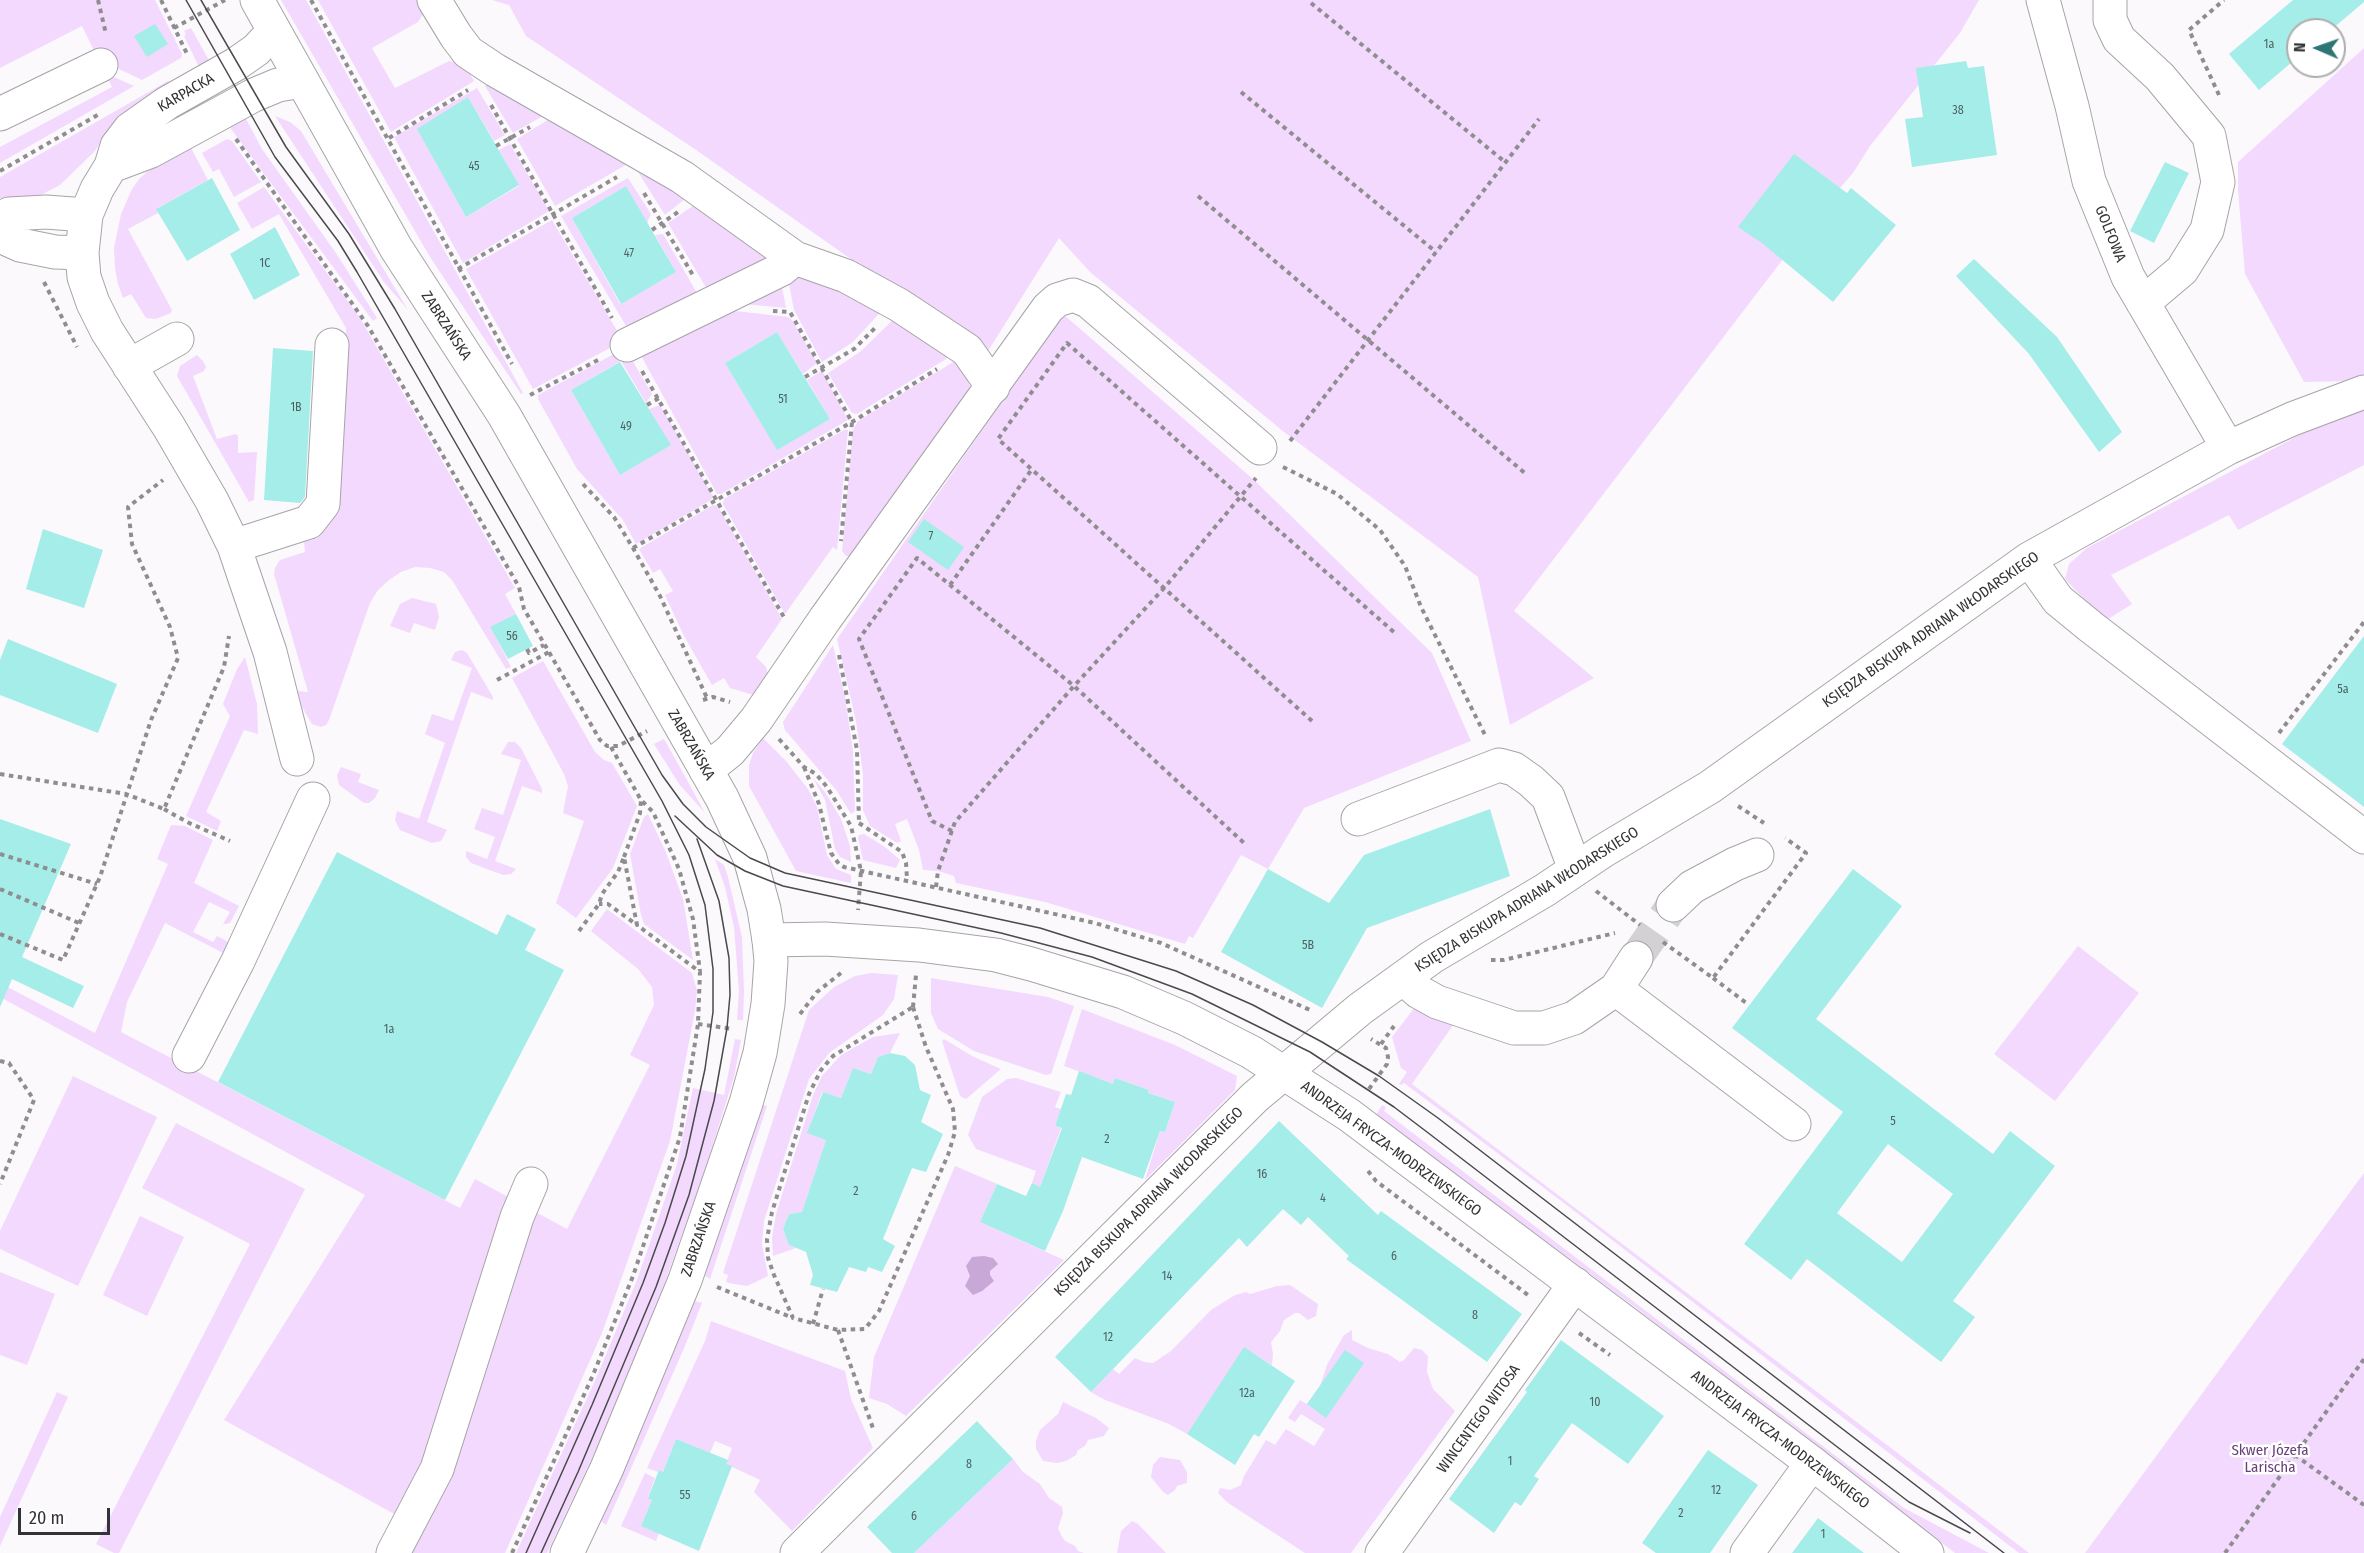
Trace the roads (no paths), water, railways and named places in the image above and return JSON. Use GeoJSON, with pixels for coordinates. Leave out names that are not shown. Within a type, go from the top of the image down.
{"type":"FeatureCollection","features":[{"type":"Feature","properties":{"kind":"street","name":"ZABRZAŃSKA"},"geometry":{"type":"LineString","coordinates":[[258,0],[414,277],[504,415],[706,770],[735,823],[750,858],[764,909],[771,961],[768,1004],[760,1053],[746,1103],[685,1280],[607,1468],[567,1553]]}},
{"type":"Feature","properties":{"kind":"street"},"geometry":{"type":"LineString","coordinates":[[434,0],[468,52],[639,164],[682,177],[795,258],[846,276],[899,305],[967,350],[993,387]]}},
{"type":"Feature","properties":{"kind":"street","name":"GOLFOWA"},"geometry":{"type":"LineString","coordinates":[[2043,0],[2072,106],[2089,181],[2128,277],[2229,448]]}},
{"type":"Feature","properties":{"kind":"street"},"geometry":{"type":"LineString","coordinates":[[2110,0],[2110,20],[2119,39],[2160,77],[2209,136],[2218,182],[2207,230],[2182,270],[2142,303]]}},
{"type":"Feature","properties":{"kind":"street","name":"KARPACKA"},"geometry":{"type":"LineString","coordinates":[[274,31],[256,50],[236,64],[167,103],[130,129],[117,146],[111,166],[97,189],[86,215],[82,254],[84,277],[93,303],[107,331],[169,427],[212,501],[234,546],[270,652],[297,759]]}},
{"type":"Feature","properties":{"kind":"street"},"geometry":{"type":"LineString","coordinates":[[0,114],[101,65]]}},
{"type":"Feature","properties":{"kind":"street"},"geometry":{"type":"LineString","coordinates":[[111,166],[151,151],[254,95],[278,85],[302,81]]}},
{"type":"Feature","properties":{"kind":"street"},"geometry":{"type":"LineString","coordinates":[[0,219],[9,214],[46,212],[86,215]]}},
{"type":"Feature","properties":{"kind":"street"},"geometry":{"type":"LineString","coordinates":[[0,236],[20,245],[55,252],[82,254]]}},
{"type":"Feature","properties":{"kind":"street"},"geometry":{"type":"LineString","coordinates":[[627,345],[782,269],[795,258]]}},
{"type":"Feature","properties":{"kind":"street"},"geometry":{"type":"LineString","coordinates":[[706,770],[730,751],[744,736],[1048,308],[1064,296],[1080,296],[1088,301],[1266,453]]}},
{"type":"Feature","properties":{"kind":"street"},"geometry":{"type":"LineString","coordinates":[[129,366],[177,339]]}},
{"type":"Feature","properties":{"kind":"street"},"geometry":{"type":"LineString","coordinates":[[234,546],[309,522],[323,504],[332,345]]}},
{"type":"Feature","properties":{"kind":"street","name":"KSIĘDZA BISKUPA ADRIANA WŁODARSKIEGO"},"geometry":{"type":"LineString","coordinates":[[797,1553],[1124,1214],[1255,1097],[1342,1024],[1403,978],[1432,957],[1710,787],[2029,559],[2229,448],[2352,394],[2364,392]]}},
{"type":"Feature","properties":{"kind":"street"},"geometry":{"type":"LineString","coordinates":[[2029,559],[2058,600],[2364,837]]}},
{"type":"Feature","properties":{"kind":"street"},"geometry":{"type":"LineString","coordinates":[[1358,819],[1499,765],[1514,769],[1532,780],[1548,797],[1575,869]]}},
{"type":"Feature","properties":{"kind":"street"},"geometry":{"type":"LineString","coordinates":[[189,1056],[238,961],[313,799]]}},
{"type":"Feature","properties":{"kind":"street"},"geometry":{"type":"LineString","coordinates":[[1672,904],[1692,887],[1735,864],[1769,839]]}},
{"type":"Feature","properties":{"kind":"street","name":"ANDRZEJA FRYCZA-MODRZEWSKIEGO"},"geometry":{"type":"LineString","coordinates":[[769,940],[825,939],[919,945],[996,955],[1123,992],[1184,1018],[1251,1052],[1349,1115],[1812,1463],[1927,1553]]}},
{"type":"Feature","properties":{"kind":"street"},"geometry":{"type":"LineString","coordinates":[[1403,978],[1419,992],[1437,1002],[1514,1028],[1544,1028],[1574,1018],[1616,989],[1647,942]]}},
{"type":"Feature","properties":{"kind":"street"},"geometry":{"type":"LineString","coordinates":[[1616,989],[1794,1124]]}},
{"type":"Feature","properties":{"kind":"street"},"geometry":{"type":"LineString","coordinates":[[393,1553],[437,1469],[517,1217],[531,1184]]}},
{"type":"Feature","properties":{"kind":"street","name":"WINCENTEGO WITOSA"},"geometry":{"type":"LineString","coordinates":[[1382,1553],[1575,1284]]}},
{"type":"Feature","properties":{"kind":"street"},"geometry":{"type":"LineString","coordinates":[[1747,1553],[1812,1463]]}},
{"type":"Feature","properties":{"kind":"tunnel"},"geometry":{"type":"LineString","coordinates":[[1636,958],[1673,905]]}},
{"type":"Feature","properties":{"kind":"tram line"},"geometry":{"type":"LineString","coordinates":[[186,0],[275,157],[338,241],[357,272],[662,801],[689,855],[705,905],[713,969],[713,1012],[705,1069],[686,1156],[643,1283],[526,1553]]}},
{"type":"Feature","properties":{"kind":"tram line"},"geometry":{"type":"LineString","coordinates":[[201,0],[286,147],[349,234],[395,309],[662,775],[683,804],[706,827],[750,858],[785,873],[1040,928],[1176,971],[1253,1005],[1322,1042],[1379,1076],[1438,1118],[2004,1553]]}},
{"type":"Feature","properties":{"kind":"tram line"},"geometry":{"type":"LineString","coordinates":[[675,816],[717,855],[745,871],[783,886],[1001,933],[1092,957],[1192,994],[1310,1052],[1394,1107],[1909,1502],[1970,1533]]}},
{"type":"Feature","properties":{"kind":"tram line"},"geometry":{"type":"LineString","coordinates":[[541,1553],[578,1472],[656,1287],[689,1195],[714,1101],[727,1028],[730,995],[729,958],[719,901],[697,839]]}},
{"type":"Feature","properties":{"kind":"park label","name":"Skwer Józefa Larischa"},"geometry":{"type":"Point","coordinates":[2270,1460]}}]}
